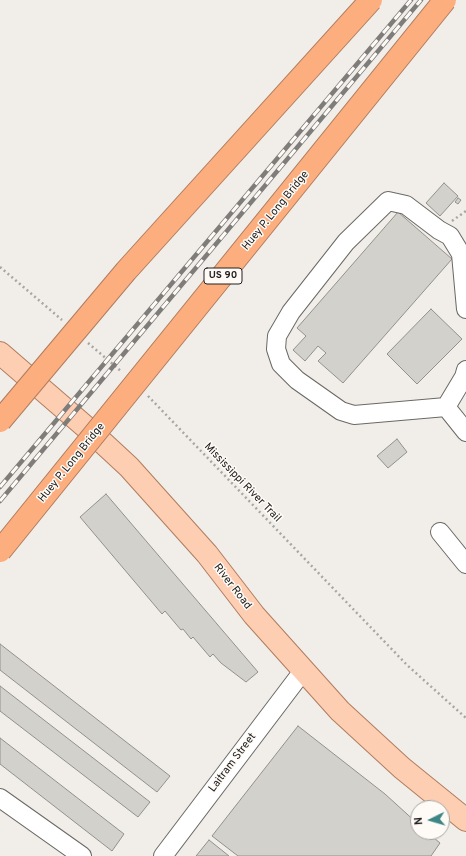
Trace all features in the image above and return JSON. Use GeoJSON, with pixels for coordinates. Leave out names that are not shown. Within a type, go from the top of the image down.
{"type":"FeatureCollection","features":[{"type":"Feature","properties":{"kind":"highway"},"geometry":{"type":"LineString","coordinates":[[0,421],[126,271],[371,0]]}},
{"type":"Feature","properties":{"kind":"highway","name":"Huey P. Long Bridge"},"geometry":{"type":"LineString","coordinates":[[0,551],[445,0]]}},
{"type":"Feature","properties":{"kind":"main road","name":"River Road"},"geometry":{"type":"LineString","coordinates":[[0,353],[88,429],[128,467],[206,554],[254,615],[303,671],[340,710],[402,768],[466,820]]}},
{"type":"Feature","properties":{"kind":"street"},"geometry":{"type":"LineString","coordinates":[[446,407],[354,415],[341,411],[297,380],[281,364],[276,349],[277,336],[291,312],[346,242],[388,201],[406,205],[439,230],[450,236],[460,254],[466,309]]}},
{"type":"Feature","properties":{"kind":"street"},"geometry":{"type":"LineString","coordinates":[[446,407],[464,377],[466,370]]}},
{"type":"Feature","properties":{"kind":"street"},"geometry":{"type":"LineString","coordinates":[[446,407],[466,432]]}},
{"type":"Feature","properties":{"kind":"street"},"geometry":{"type":"LineString","coordinates":[[440,532],[466,564]]}},
{"type":"Feature","properties":{"kind":"street","name":"Laitram Street"},"geometry":{"type":"LineString","coordinates":[[163,856],[303,671]]}},
{"type":"Feature","properties":{"kind":"street"},"geometry":{"type":"LineString","coordinates":[[0,798],[82,856]]}},
{"type":"Feature","properties":{"kind":"path"},"geometry":{"type":"LineString","coordinates":[[0,267],[63,321]]}},
{"type":"Feature","properties":{"kind":"path"},"geometry":{"type":"LineString","coordinates":[[86,341],[124,374]]}},
{"type":"Feature","properties":{"kind":"path","name":"Mississippi River Trail"},"geometry":{"type":"LineString","coordinates":[[145,394],[407,665],[466,718]]}},
{"type":"Feature","properties":{"kind":"pier"},"geometry":{"type":"Polygon","coordinates":[[[428,0],[466,0],[466,15],[461,21],[457,19],[454,23],[428,0]]]}},
{"type":"Feature","properties":{"kind":"building"},"geometry":{"type":"Polygon","coordinates":[[[444,183],[458,196],[440,216],[426,203],[444,183]]]}},
{"type":"Feature","properties":{"kind":"building"},"geometry":{"type":"Polygon","coordinates":[[[458,198],[461,200],[458,204],[455,202],[458,198]]]}},
{"type":"Feature","properties":{"kind":"building"},"geometry":{"type":"Polygon","coordinates":[[[398,212],[452,259],[343,383],[318,361],[326,353],[318,346],[305,361],[293,350],[306,336],[297,328],[398,212]]]}},
{"type":"Feature","properties":{"kind":"building"},"geometry":{"type":"Polygon","coordinates":[[[431,309],[462,339],[417,384],[387,354],[431,309]]]}},
{"type":"Feature","properties":{"kind":"building"},"geometry":{"type":"Polygon","coordinates":[[[397,439],[407,452],[388,468],[377,456],[397,439]]]}},
{"type":"Feature","properties":{"kind":"building"},"geometry":{"type":"Polygon","coordinates":[[[106,494],[258,672],[246,682],[221,663],[213,654],[210,657],[193,637],[191,639],[183,629],[181,630],[165,611],[162,614],[80,517],[106,494]]]}},
{"type":"Feature","properties":{"kind":"building"},"geometry":{"type":"Polygon","coordinates":[[[0,644],[170,776],[157,792],[0,670],[0,644]]]}},
{"type":"Feature","properties":{"kind":"building"},"geometry":{"type":"Polygon","coordinates":[[[0,686],[150,802],[138,817],[0,711],[0,686]]]}},
{"type":"Feature","properties":{"kind":"building"},"geometry":{"type":"Polygon","coordinates":[[[298,726],[385,794],[410,817],[410,840],[436,840],[440,843],[431,856],[238,856],[212,836],[298,726]]]}},
{"type":"Feature","properties":{"kind":"building"},"geometry":{"type":"Polygon","coordinates":[[[0,738],[124,834],[112,851],[0,764],[0,738]]]}},
{"type":"Feature","properties":{"kind":"building"},"geometry":{"type":"Polygon","coordinates":[[[209,840],[229,856],[196,856],[209,840]]]}},
{"type":"Feature","properties":{"kind":"railway"},"geometry":{"type":"LineString","coordinates":[[0,487],[411,0]]}},
{"type":"Feature","properties":{"kind":"railway"},"geometry":{"type":"LineString","coordinates":[[0,501],[421,0]]}}]}
